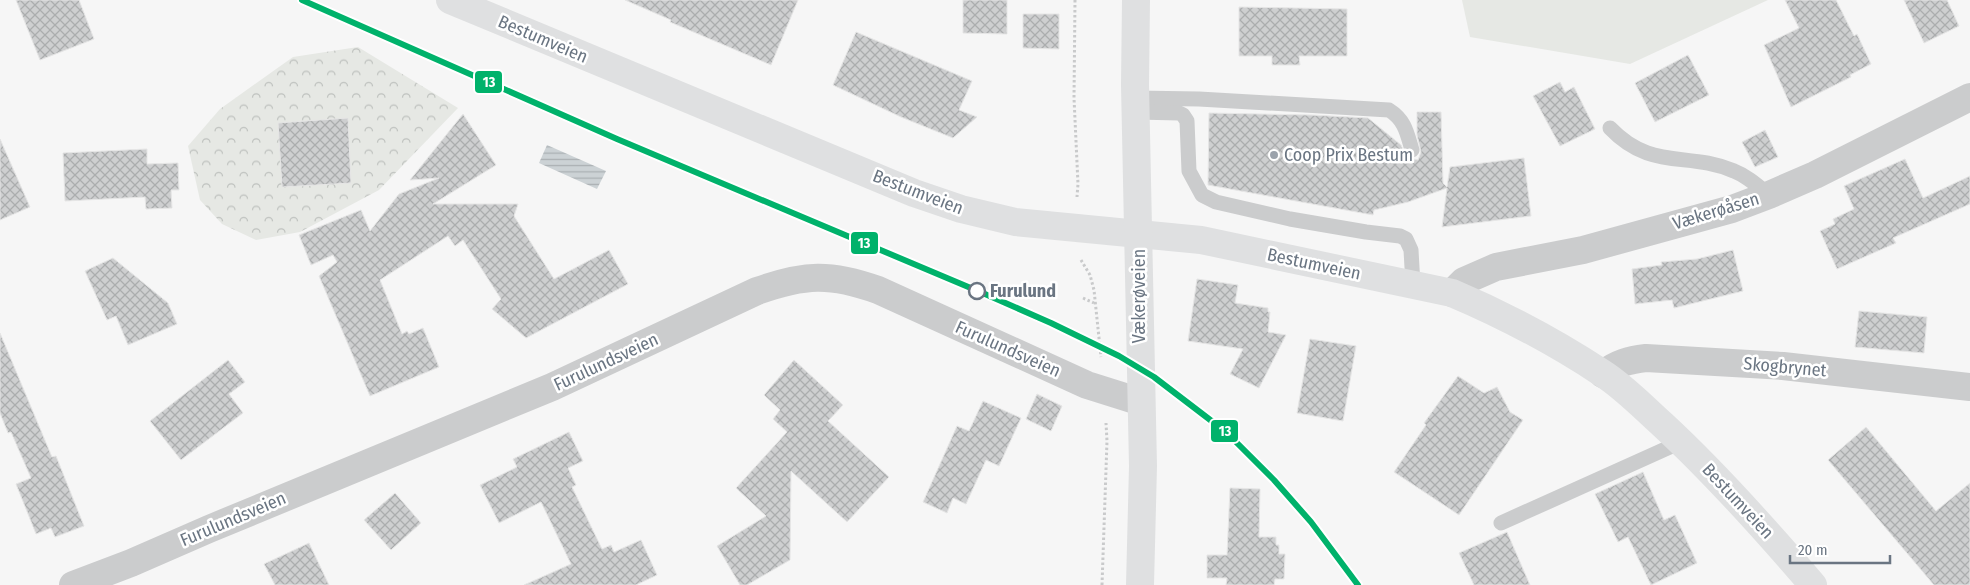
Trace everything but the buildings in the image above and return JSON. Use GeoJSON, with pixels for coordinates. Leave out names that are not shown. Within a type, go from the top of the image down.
{"type":"FeatureCollection","features":[{"type":"Feature","properties":{"kind":"street","name":"Bestumveien"},"geometry":{"type":"LineString","coordinates":[[450,0],[914,193],[961,209],[1015,222],[1138,232],[1201,240],[1452,293],[1487,308],[1546,339],[1604,374],[1681,442],[1757,519],[1813,585]]}},
{"type":"Feature","properties":{"kind":"street","name":"Vækerøveien"},"geometry":{"type":"LineString","coordinates":[[1136,0],[1135,105],[1143,505],[1140,585]]}},
{"type":"Feature","properties":{"kind":"street","name":"Vækerøåsen"},"geometry":{"type":"LineString","coordinates":[[1452,293],[1464,281],[1496,267],[1583,250],[1732,209],[1769,195],[1815,175],[1970,97]]}},
{"type":"Feature","properties":{"kind":"street","name":"Furulundsveien"},"geometry":{"type":"LineString","coordinates":[[73,585],[131,563],[552,387],[757,291],[789,280],[834,277],[878,290],[1103,391],[1141,402]]}},
{"type":"Feature","properties":{"kind":"street","name":"Skogbrynet"},"geometry":{"type":"LineString","coordinates":[[1604,374],[1616,365],[1628,360],[1646,358],[1783,366],[1970,387]]}},
{"type":"Feature","properties":{"kind":"lane"},"geometry":{"type":"LineString","coordinates":[[1135,105],[1199,99],[1389,110],[1398,116],[1405,126],[1412,150]]}},
{"type":"Feature","properties":{"kind":"lane"},"geometry":{"type":"LineString","coordinates":[[1135,105],[1183,115],[1187,121],[1190,171],[1202,195],[1216,202],[1290,219],[1400,236],[1406,240],[1411,250],[1413,285]]}},
{"type":"Feature","properties":{"kind":"lane"},"geometry":{"type":"LineString","coordinates":[[1610,128],[1621,140],[1639,151],[1664,158],[1699,162],[1733,170],[1750,179],[1769,195]]}},
{"type":"Feature","properties":{"kind":"lane"},"geometry":{"type":"LineString","coordinates":[[1501,523],[1681,442]]}},
{"type":"Feature","properties":{"kind":"path"},"geometry":{"type":"LineString","coordinates":[[1075,0],[1074,74],[1078,184],[1076,201],[1078,253],[1090,276],[1094,290],[1108,441],[1102,585]]}},
{"type":"Feature","properties":{"kind":"path"},"geometry":{"type":"LineString","coordinates":[[1082,298],[1094,303]]}},
{"type":"Feature","properties":{"kind":"green space"},"geometry":{"type":"Polygon","coordinates":[[[1462,0],[1768,0],[1630,64],[1470,37],[1462,0]]]}},
{"type":"Feature","properties":{"kind":"green space"},"geometry":{"type":"Polygon","coordinates":[[[358,47],[458,108],[379,190],[300,232],[256,240],[222,224],[200,200],[188,146],[220,109],[293,57],[358,47]]]}},
{"type":"Feature","properties":{"kind":"shaded area"},"geometry":{"type":"Polygon","coordinates":[[[547,145],[606,171],[597,189],[539,163],[547,145]]]}},
{"type":"Feature","properties":{"kind":"transit line","name":"13"},"geometry":{"type":"LineString","coordinates":[[302,0],[617,139],[985,294],[1119,356],[1154,377],[1226,432],[1274,480],[1311,522],[1358,585]]}},
{"type":"Feature","properties":{"kind":"place","name":"Coop Prix Bestum"},"geometry":{"type":"Point","coordinates":[1274,155]}},
{"type":"Feature","properties":{"kind":"place","name":"Furulund"},"geometry":{"type":"Point","coordinates":[977,291]}}]}
